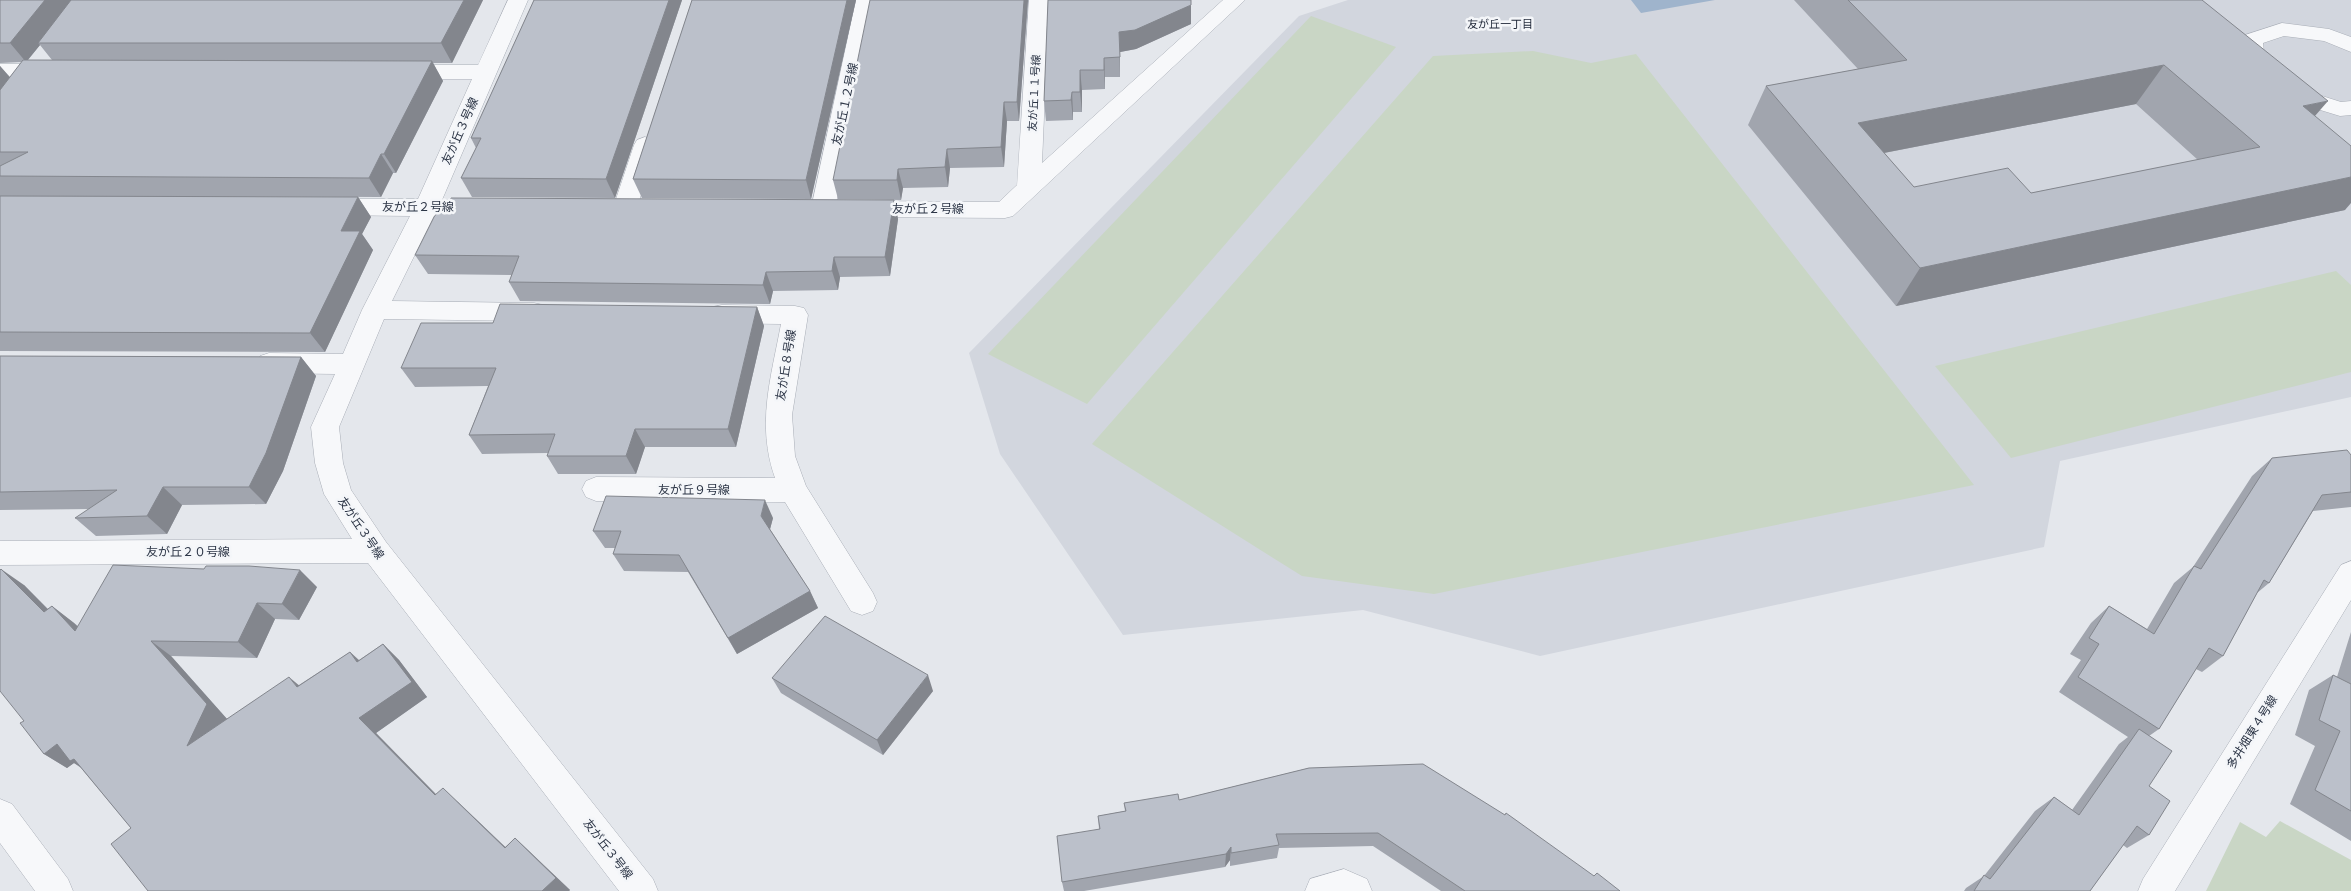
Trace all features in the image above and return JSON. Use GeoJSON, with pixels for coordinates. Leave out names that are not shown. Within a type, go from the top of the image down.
{"type":"FeatureCollection","features":[{"type":"Feature","properties":{"kind":"street","name":"友が丘３号線"},"geometry":{"type":"LineString","coordinates":[[518,0],[426,208],[375,310],[352,364],[326,428],[329,463],[338,494],[376,551],[641,891]]}},
{"type":"Feature","properties":{"kind":"street","name":"友が丘１２号線"},"geometry":{"type":"LineString","coordinates":[[813,209],[866,0]]}},
{"type":"Feature","properties":{"kind":"street","name":"友が丘１１号線"},"geometry":{"type":"LineString","coordinates":[[1029,186],[1038,0]]}},
{"type":"Feature","properties":{"kind":"street","name":"友が丘２号線"},"geometry":{"type":"LineString","coordinates":[[813,209],[1005,210],[1029,186],[1235,0]]}},
{"type":"Feature","properties":{"kind":"street"},"geometry":{"type":"LineString","coordinates":[[2351,45],[2329,35],[2282,29],[2252,40],[2254,65],[2289,93],[2340,109],[2351,108]]}},
{"type":"Feature","properties":{"kind":"street"},"geometry":{"type":"LineString","coordinates":[[17,92],[52,47]]}},
{"type":"Feature","properties":{"kind":"street"},"geometry":{"type":"LineString","coordinates":[[0,70],[74,71]]}},
{"type":"Feature","properties":{"kind":"street"},"geometry":{"type":"LineString","coordinates":[[378,72],[486,72]]}},
{"type":"Feature","properties":{"kind":"street"},"geometry":{"type":"LineString","coordinates":[[625,208],[653,123]]}},
{"type":"Feature","properties":{"kind":"street","name":"友が丘２号線"},"geometry":{"type":"LineString","coordinates":[[307,207],[506,208]]}},
{"type":"Feature","properties":{"kind":"street"},"geometry":{"type":"LineString","coordinates":[[375,310],[555,312]]}},
{"type":"Feature","properties":{"kind":"street","name":"友が丘８号線"},"geometry":{"type":"LineString","coordinates":[[695,314],[795,315],[778,415],[781,456],[792,490],[862,602]]}},
{"type":"Feature","properties":{"kind":"street"},"geometry":{"type":"LineString","coordinates":[[245,363],[352,364]]}},
{"type":"Feature","properties":{"kind":"street","name":"友が丘９号線"},"geometry":{"type":"LineString","coordinates":[[596,489],[792,490]]}},
{"type":"Feature","properties":{"kind":"street","name":"友が丘２０号線"},"geometry":{"type":"LineString","coordinates":[[0,553],[376,551]]}},
{"type":"Feature","properties":{"kind":"street","name":"多井畑東４号線"},"geometry":{"type":"LineString","coordinates":[[2155,891],[2351,574]]}},
{"type":"Feature","properties":{"kind":"street"},"geometry":{"type":"LineString","coordinates":[[0,815],[56,891]]}},
{"type":"Feature","properties":{"kind":"street"},"geometry":{"type":"LineString","coordinates":[[1322,891],[1344,886],[1355,891]]}},
{"type":"Feature","properties":{"kind":"shaded area"},"geometry":{"type":"Polygon","coordinates":[[[1348,0],[2351,0],[2351,397],[2060,461],[2044,547],[1540,656],[1363,610],[1123,635],[1000,454],[969,353],[1299,16],[1348,0]]]}},
{"type":"Feature","properties":{"kind":"green space"},"geometry":{"type":"Polygon","coordinates":[[[1311,16],[1396,47],[1087,404],[988,354],[1311,16]]]}},
{"type":"Feature","properties":{"kind":"green space"},"geometry":{"type":"Polygon","coordinates":[[[1533,51],[1591,63],[1636,54],[1974,485],[1434,594],[1302,576],[1092,444],[1433,56],[1533,51]]]}},
{"type":"Feature","properties":{"kind":"green space"},"geometry":{"type":"Polygon","coordinates":[[[2336,271],[2351,285],[2351,372],[2011,458],[1935,366],[2336,271]]]}},
{"type":"Feature","properties":{"kind":"green space"},"geometry":{"type":"Polygon","coordinates":[[[2280,821],[2351,860],[2351,891],[2206,891],[2240,822],[2266,837],[2280,821]]]}},
{"type":"Feature","properties":{"kind":"water"},"geometry":{"type":"Polygon","coordinates":[[[1631,0],[1715,0],[1641,13],[1631,0]]]}},
{"type":"Feature","properties":{"kind":"building"},"geometry":{"type":"Polygon","coordinates":[[[0,0],[45,0],[10,43],[0,43],[0,0]]]}},
{"type":"Feature","properties":{"kind":"building"},"geometry":{"type":"Polygon","coordinates":[[[71,0],[464,0],[441,43],[38,43],[71,0]]]}},
{"type":"Feature","properties":{"kind":"building"},"geometry":{"type":"Polygon","coordinates":[[[534,0],[669,0],[606,179],[461,178],[481,138],[471,138],[534,0]]]}},
{"type":"Feature","properties":{"kind":"building"},"geometry":{"type":"Polygon","coordinates":[[[692,0],[847,0],[806,180],[633,179],[692,0]]]}},
{"type":"Feature","properties":{"kind":"building"},"geometry":{"type":"Polygon","coordinates":[[[870,0],[1024,0],[1017,102],[1004,102],[1001,147],[947,149],[945,167],[898,169],[897,180],[833,180],[870,0]]]}},
{"type":"Feature","properties":{"kind":"building"},"geometry":{"type":"Polygon","coordinates":[[[1048,0],[1191,0],[1191,5],[1135,30],[1119,32],[1120,57],[1104,58],[1104,70],[1080,70],[1080,92],[1072,92],[1071,100],[1044,101],[1048,0]]]}},
{"type":"Feature","properties":{"kind":"building"},"geometry":{"type":"Polygon","coordinates":[[[1848,0],[2202,0],[2328,101],[2303,106],[2351,146],[2351,177],[1920,268],[1766,86],[1907,60],[1848,0]],[[2164,65],[1858,123],[1914,187],[2008,168],[2031,193],[2260,147],[2164,65]]]}},
{"type":"Feature","properties":{"kind":"building"},"geometry":{"type":"Polygon","coordinates":[[[23,60],[432,61],[384,154],[381,154],[369,178],[0,176],[0,166],[28,152],[0,152],[0,90],[23,60]]]}},
{"type":"Feature","properties":{"kind":"building"},"geometry":{"type":"Polygon","coordinates":[[[0,196],[358,197],[341,231],[360,231],[310,333],[0,332],[0,196]]]}},
{"type":"Feature","properties":{"kind":"building"},"geometry":{"type":"Polygon","coordinates":[[[451,198],[894,200],[885,257],[834,257],[832,271],[766,272],[763,285],[509,282],[519,256],[415,255],[434,217],[440,209],[446,209],[451,198]]]}},
{"type":"Feature","properties":{"kind":"building"},"geometry":{"type":"Polygon","coordinates":[[[500,304],[757,307],[728,429],[635,429],[626,456],[547,456],[555,434],[469,435],[496,368],[401,368],[421,323],[493,323],[500,304]]]}},
{"type":"Feature","properties":{"kind":"building"},"geometry":{"type":"Polygon","coordinates":[[[0,356],[301,357],[266,453],[249,487],[163,487],[147,516],[75,518],[117,490],[0,492],[0,356]]]}},
{"type":"Feature","properties":{"kind":"building"},"geometry":{"type":"Polygon","coordinates":[[[2347,450],[2351,455],[2351,492],[2322,495],[2269,583],[2264,580],[2223,656],[2209,648],[2159,729],[2078,677],[2099,644],[2089,638],[2109,606],[2154,634],[2194,566],[2201,569],[2272,458],[2347,450]]]}},
{"type":"Feature","properties":{"kind":"building"},"geometry":{"type":"Polygon","coordinates":[[[606,496],[765,500],[761,516],[810,591],[728,638],[679,555],[613,554],[621,531],[593,531],[606,496]]]}},
{"type":"Feature","properties":{"kind":"building"},"geometry":{"type":"Polygon","coordinates":[[[113,565],[204,569],[206,566],[249,566],[300,570],[282,604],[257,603],[238,642],[151,641],[207,704],[187,746],[289,677],[297,687],[350,652],[357,662],[383,644],[412,682],[359,718],[435,795],[443,788],[505,848],[515,838],[556,878],[542,891],[148,891],[111,844],[131,828],[74,759],[70,761],[57,744],[44,754],[20,723],[24,721],[0,691],[0,570],[44,612],[52,606],[75,631],[113,565]]]}},
{"type":"Feature","properties":{"kind":"building"},"geometry":{"type":"Polygon","coordinates":[[[825,616],[928,675],[877,740],[772,678],[825,616]]]}},
{"type":"Feature","properties":{"kind":"building"},"geometry":{"type":"Polygon","coordinates":[[[2333,675],[2351,684],[2351,811],[2315,790],[2340,731],[2319,720],[2333,675]]]}},
{"type":"Feature","properties":{"kind":"building"},"geometry":{"type":"Polygon","coordinates":[[[2139,729],[2172,751],[2149,786],[2170,801],[2149,835],[2137,826],[2090,891],[1974,891],[1984,875],[1990,879],[2054,797],[2079,815],[2139,729]]]}},
{"type":"Feature","properties":{"kind":"building"},"geometry":{"type":"Polygon","coordinates":[[[1423,764],[1505,815],[1506,813],[1594,876],[1597,873],[1620,891],[1465,891],[1378,833],[1276,834],[1279,845],[1231,853],[1231,847],[1226,854],[1062,882],[1057,836],[1100,829],[1098,816],[1126,811],[1124,803],[1178,794],[1179,800],[1309,768],[1423,764]]]}},
{"type":"Feature","properties":{"kind":"district","name":"友が丘一丁目"},"geometry":{"type":"Point","coordinates":[1500,24]}}]}
